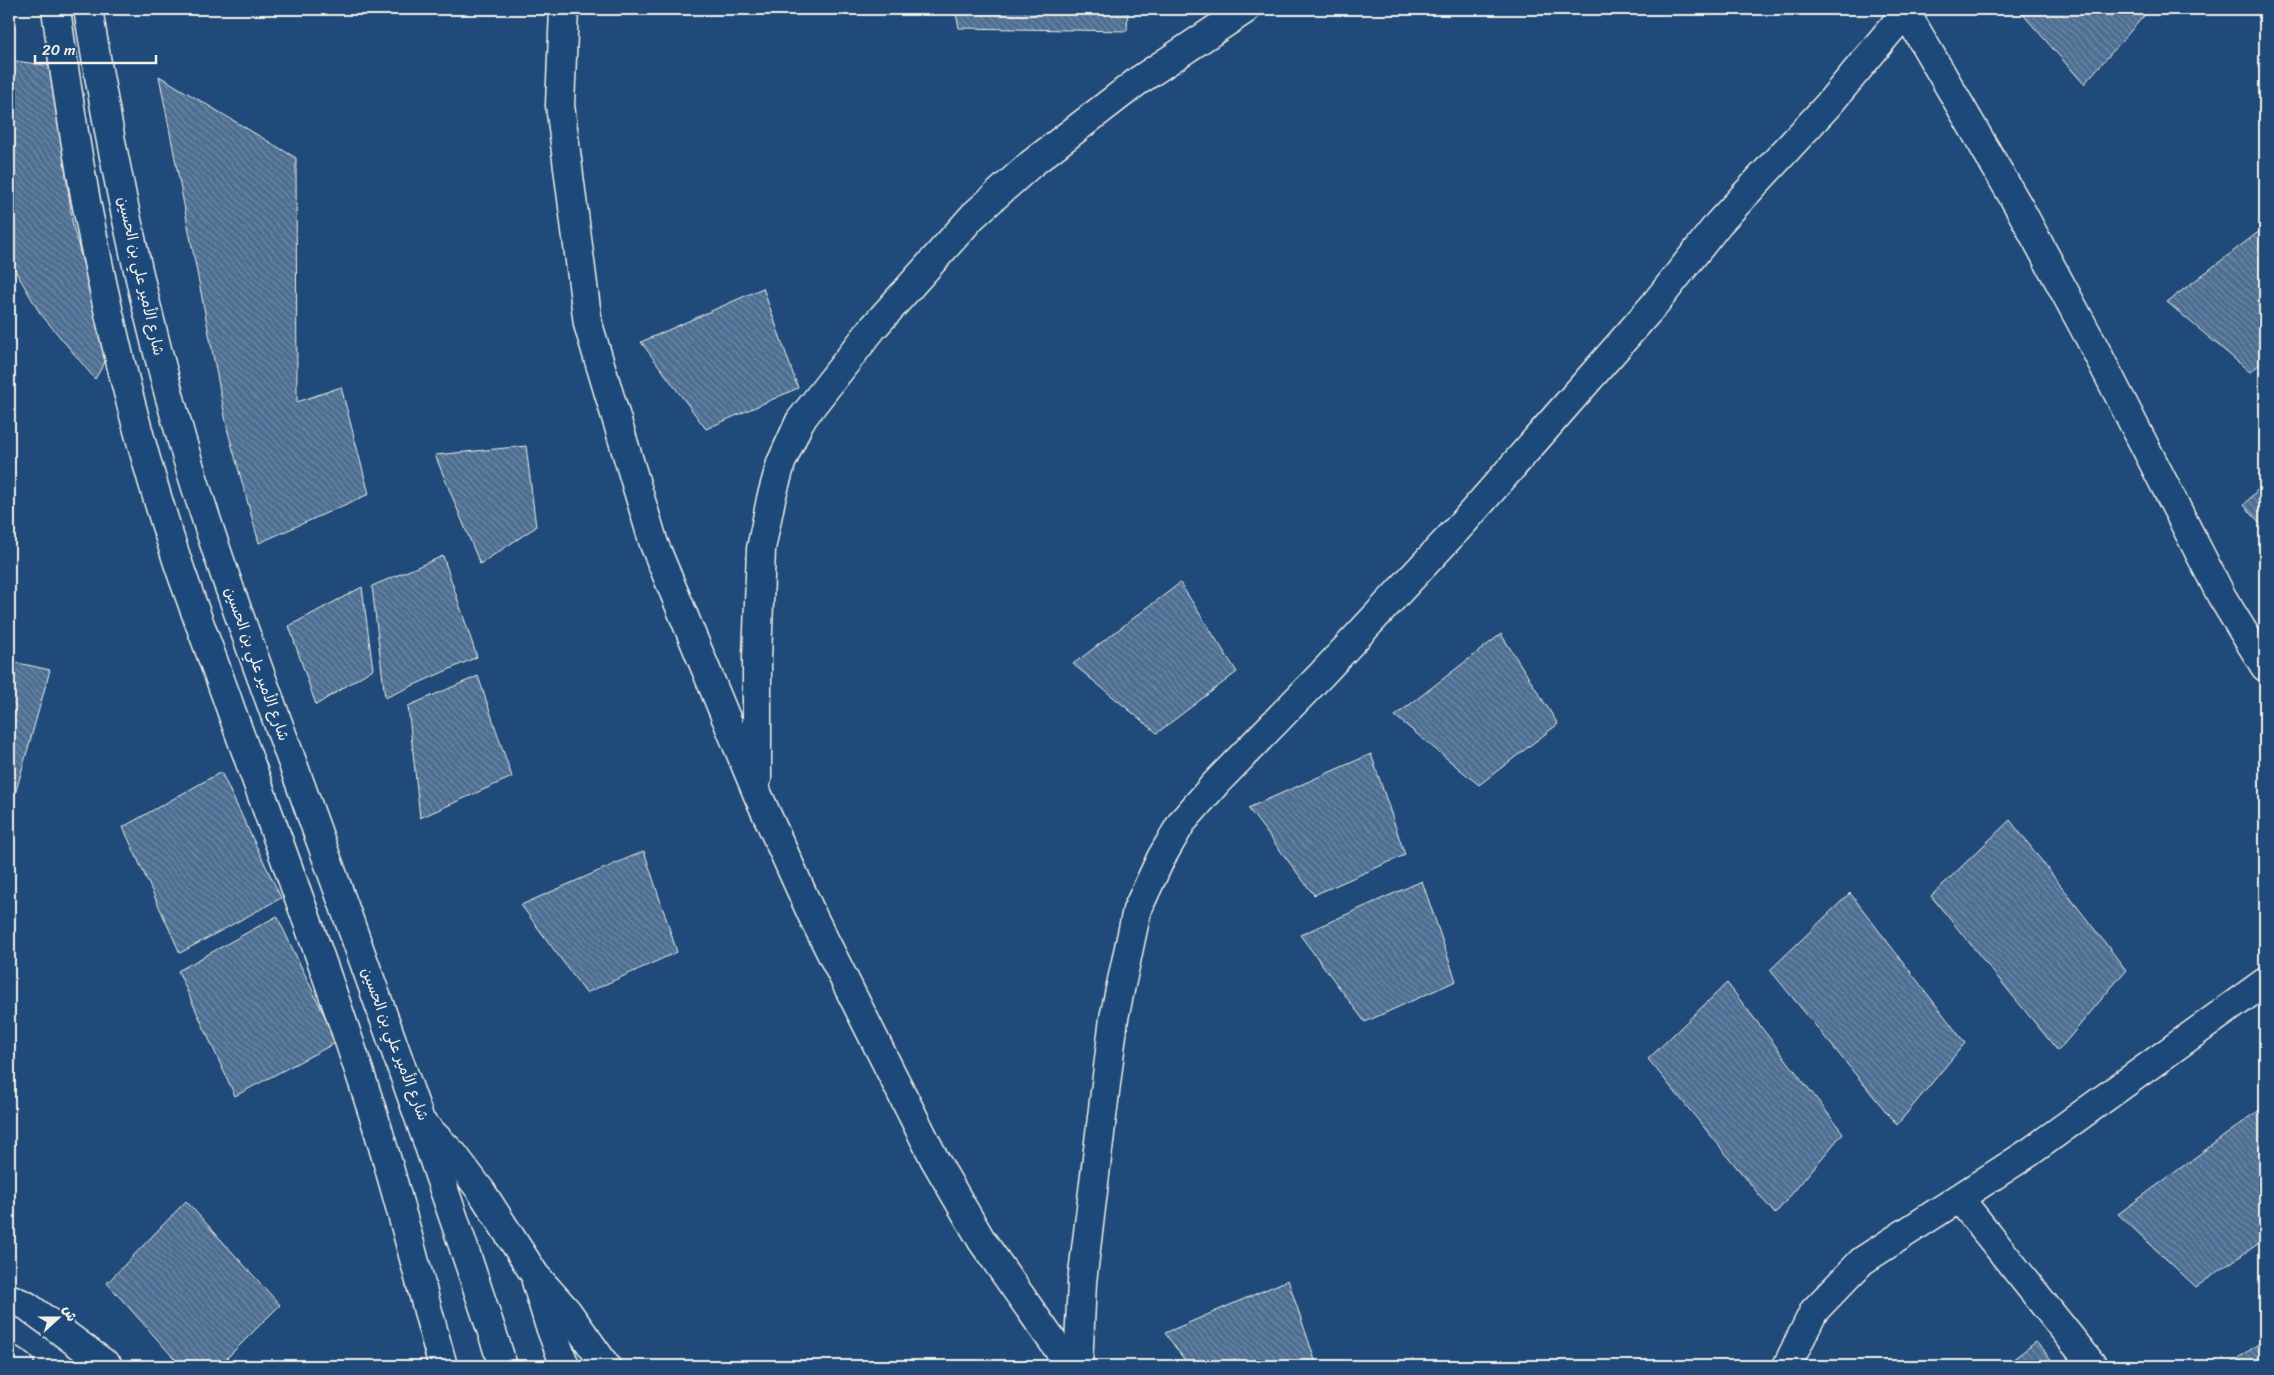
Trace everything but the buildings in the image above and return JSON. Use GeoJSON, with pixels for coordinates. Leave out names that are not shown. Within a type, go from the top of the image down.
{"type":"FeatureCollection","features":[{"type":"Feature","properties":{"kind":"street"},"geometry":{"type":"LineString","coordinates":[[56,9],[68,108],[89,224],[114,338],[144,452],[178,564],[314,941],[376,1122],[443,1366]]}},
{"type":"Feature","properties":{"kind":"street","name":"شارع الأمير علي بن الحسين"},"geometry":{"type":"LineString","coordinates":[[88,9],[103,102],[125,216],[152,329],[182,441],[216,552],[422,1122],[454,1156],[481,1191],[534,1275],[567,1311],[606,1366]]}},
{"type":"Feature","properties":{"kind":"street"},"geometry":{"type":"LineString","coordinates":[[564,9],[560,105],[588,324],[654,544],[757,793],[813,917],[935,1160],[982,1241],[1070,1366]]}},
{"type":"Feature","properties":{"kind":"street"},"geometry":{"type":"LineString","coordinates":[[757,793],[757,658],[760,549],[781,464],[800,421],[872,329],[973,216],[1031,164],[1138,81],[1246,9]]}},
{"type":"Feature","properties":{"kind":"street"},"geometry":{"type":"LineString","coordinates":[[1078,1366],[1082,1282],[1114,1018],[1137,910],[1161,858],[1182,822],[1216,783],[1321,675],[1462,524],[1654,305],[1718,224],[1828,105],[1906,10],[2019,207],[2090,339],[2222,597],[2265,667]]}},
{"type":"Feature","properties":{"kind":"street"},"geometry":{"type":"LineString","coordinates":[[1787,1366],[1814,1311],[1862,1261],[2030,1152],[2265,982]]}},
{"type":"Feature","properties":{"kind":"street"},"geometry":{"type":"LineString","coordinates":[[376,1122],[422,1122],[503,1366]]}},
{"type":"Feature","properties":{"kind":"street"},"geometry":{"type":"LineString","coordinates":[[1959,1198],[2093,1366]]}},
{"type":"Feature","properties":{"kind":"street","name":"شارع الأمير علي بن الحسين"},"geometry":{"type":"LineString","coordinates":[[534,1275],[549,1324],[565,1366]]}},
{"type":"Feature","properties":{"kind":"street"},"geometry":{"type":"LineString","coordinates":[[9,1298],[27,1306],[108,1366]]}},
{"type":"Feature","properties":{"kind":"street"},"geometry":{"type":"LineString","coordinates":[[9,1359],[20,1366]]}}]}
